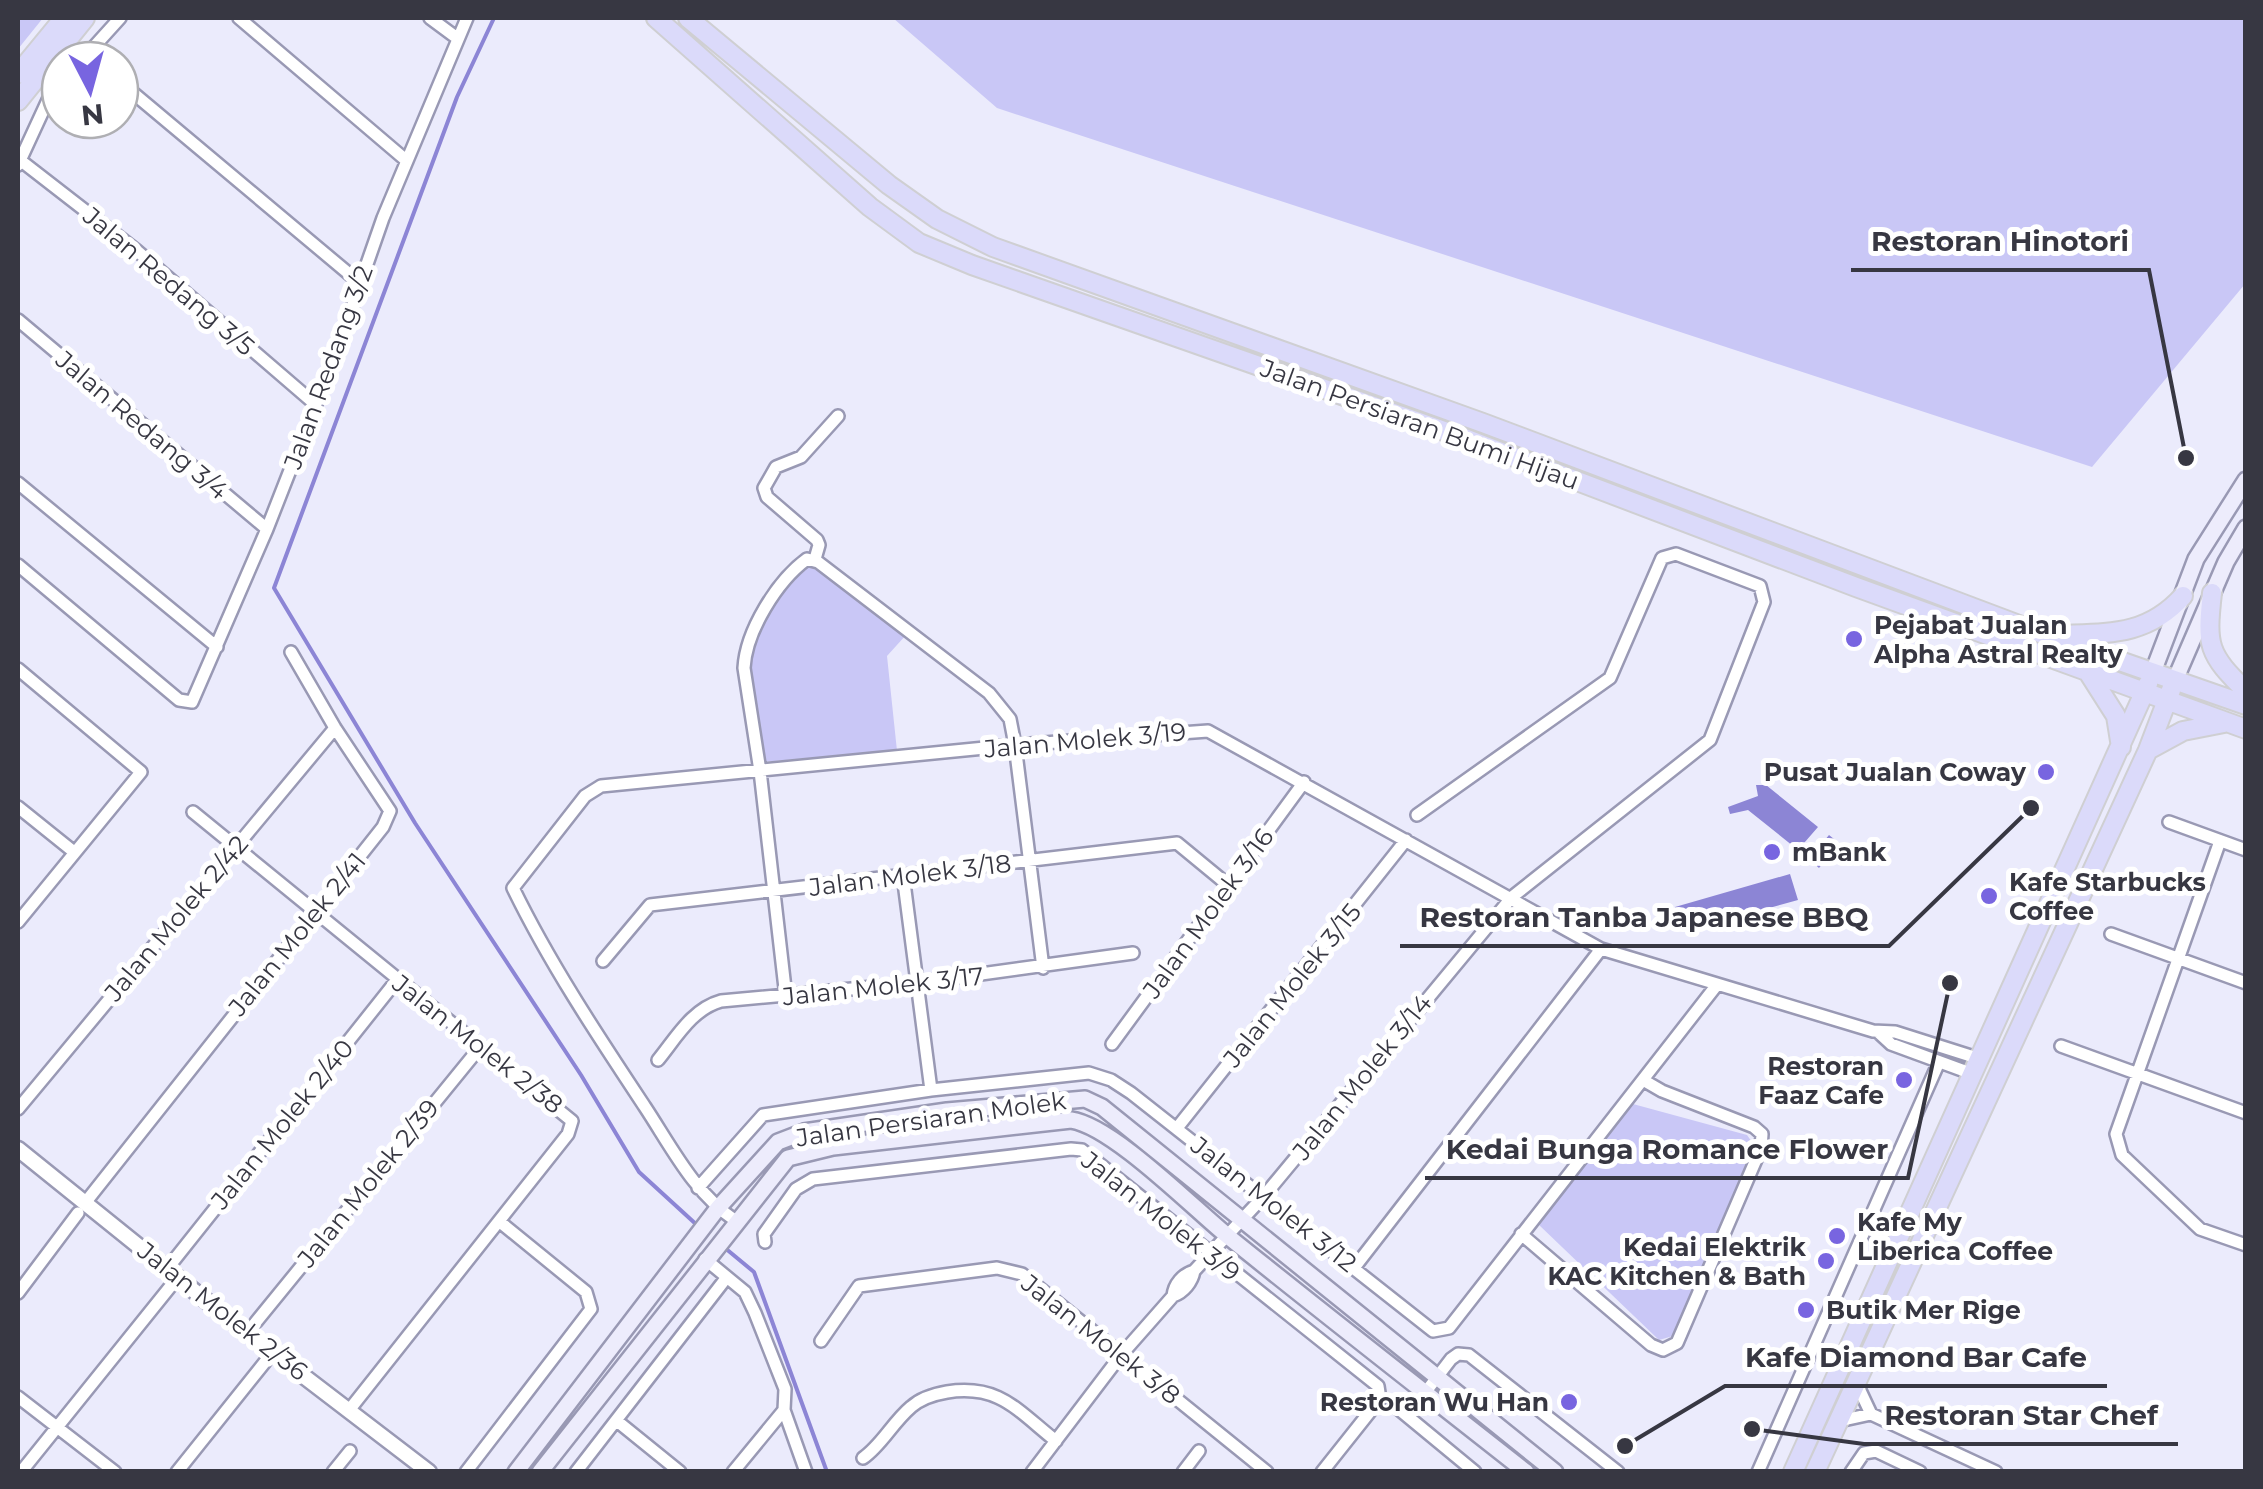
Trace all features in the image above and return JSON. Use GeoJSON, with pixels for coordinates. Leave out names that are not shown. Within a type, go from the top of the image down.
{"type":"FeatureCollection","features":[{"type":"Feature","properties":{"kind":"main road"},"geometry":{"type":"LineString","coordinates":[[18,74],[64,18]]}},
{"type":"Feature","properties":{"kind":"main road"},"geometry":{"type":"LineString","coordinates":[[18,101],[85,18]]}},
{"type":"Feature","properties":{"kind":"main road","name":"Jalan Persiaran Bumi Hijau"},"geometry":{"type":"LineString","coordinates":[[656,18],[870,206],[919,243],[1464,438],[1725,538],[2238,725]]}},
{"type":"Feature","properties":{"kind":"main road","name":"Jalan Persiaran Bumi Hijau"},"geometry":{"type":"LineString","coordinates":[[688,18],[889,186],[951,226],[993,247],[1596,466],[2048,636],[2246,705]]}},
{"type":"Feature","properties":{"kind":"main road"},"geometry":{"type":"LineString","coordinates":[[1586,484],[1596,481],[1596,466]]}},
{"type":"Feature","properties":{"kind":"main road"},"geometry":{"type":"LineString","coordinates":[[1793,1472],[2121,748],[2196,559],[2246,480]]}},
{"type":"Feature","properties":{"kind":"main road"},"geometry":{"type":"LineString","coordinates":[[1725,538],[1734,517]]}},
{"type":"Feature","properties":{"kind":"main road"},"geometry":{"type":"LineString","coordinates":[[1815,1472],[2148,750],[2212,593],[2246,528]]}},
{"type":"Feature","properties":{"kind":"main road"},"geometry":{"type":"LineString","coordinates":[[2212,593],[2209,637],[2221,668],[2246,691]]}},
{"type":"Feature","properties":{"kind":"main road"},"geometry":{"type":"LineString","coordinates":[[2048,636],[2142,627],[2168,613],[2183,596]]}},
{"type":"Feature","properties":{"kind":"main road"},"geometry":{"type":"LineString","coordinates":[[2086,670],[2116,716],[2121,748]]}},
{"type":"Feature","properties":{"kind":"main road"},"geometry":{"type":"LineString","coordinates":[[2148,750],[2184,730],[2238,725]]}},
{"type":"Feature","properties":{"kind":"main road","name":"Jalan Persiaran Molek"},"geometry":{"type":"LineString","coordinates":[[516,1472],[714,1214],[786,1137],[947,1111],[1085,1099],[1102,1107],[1555,1472]]}},
{"type":"Feature","properties":{"kind":"main road","name":"Jalan Persiaran Molek"},"geometry":{"type":"LineString","coordinates":[[540,1472],[775,1172],[794,1155],[1071,1120],[1106,1135],[1526,1472]]}},
{"type":"Feature","properties":{"kind":"street"},"geometry":{"type":"LineString","coordinates":[[102,40],[120,18]]}},
{"type":"Feature","properties":{"kind":"street"},"geometry":{"type":"LineString","coordinates":[[239,18],[406,161]]}},
{"type":"Feature","properties":{"kind":"street"},"geometry":{"type":"LineString","coordinates":[[430,18],[457,38]]}},
{"type":"Feature","properties":{"kind":"street","name":"Jalan Redang 3/2"},"geometry":{"type":"LineString","coordinates":[[18,565],[179,700],[186,704],[197,695],[268,530],[406,161],[466,18]]}},
{"type":"Feature","properties":{"kind":"street"},"geometry":{"type":"LineString","coordinates":[[140,99],[360,283]]}},
{"type":"Feature","properties":{"kind":"street"},"geometry":{"type":"LineString","coordinates":[[19,162],[40,117]]}},
{"type":"Feature","properties":{"kind":"street","name":"Jalan Redang 3/5"},"geometry":{"type":"LineString","coordinates":[[19,162],[136,250],[315,404]]}},
{"type":"Feature","properties":{"kind":"street","name":"Jalan Redang 3/4"},"geometry":{"type":"LineString","coordinates":[[18,320],[268,530]]}},
{"type":"Feature","properties":{"kind":"street"},"geometry":{"type":"LineString","coordinates":[[815,559],[817,540],[766,497],[764,488],[776,467],[800,457],[838,416]]}},
{"type":"Feature","properties":{"kind":"street"},"geometry":{"type":"LineString","coordinates":[[18,483],[217,647]]}},
{"type":"Feature","properties":{"kind":"street","name":"Jalan Molek 3/14"},"geometry":{"type":"LineString","coordinates":[[1032,1472],[1121,1355],[1174,1296],[1174,1288],[1186,1273],[1194,1271],[1264,1196],[1512,897],[1710,740],[1764,602],[1764,592],[1760,586],[1676,554],[1662,558],[1610,678],[1417,815]]}},
{"type":"Feature","properties":{"kind":"street"},"geometry":{"type":"LineString","coordinates":[[815,559],[988,693],[1010,720],[1043,968]]}},
{"type":"Feature","properties":{"kind":"street"},"geometry":{"type":"LineString","coordinates":[[786,997],[745,651],[760,616],[787,579],[799,565],[815,559]]}},
{"type":"Feature","properties":{"kind":"street","name":"Jalan Molek 2/41"},"geometry":{"type":"LineString","coordinates":[[18,1293],[383,827],[390,811],[334,728],[291,652]]}},
{"type":"Feature","properties":{"kind":"street"},"geometry":{"type":"LineString","coordinates":[[18,669],[141,772],[18,922]]}},
{"type":"Feature","properties":{"kind":"street","name":"Jalan Molek 2/42"},"geometry":{"type":"LineString","coordinates":[[18,1109],[334,728]]}},
{"type":"Feature","properties":{"kind":"street","name":"Jalan Molek 3/19"},"geometry":{"type":"LineString","coordinates":[[698,1188],[602,1043],[512,888],[585,796],[600,786],[1208,730],[1601,949],[1878,1032],[1896,1032],[1974,1066]]}},
{"type":"Feature","properties":{"kind":"street","name":"Jalan Molek 3/16"},"geometry":{"type":"LineString","coordinates":[[1112,1044],[1304,782]]}},
{"type":"Feature","properties":{"kind":"street"},"geometry":{"type":"LineString","coordinates":[[18,807],[74,852]]}},
{"type":"Feature","properties":{"kind":"street","name":"Jalan Molek 2/38"},"geometry":{"type":"LineString","coordinates":[[193,812],[569,1115],[572,1123],[570,1132],[350,1410]]}},
{"type":"Feature","properties":{"kind":"street"},"geometry":{"type":"LineString","coordinates":[[2169,822],[2246,850]]}},
{"type":"Feature","properties":{"kind":"street","name":"Jalan Molek 3/15"},"geometry":{"type":"LineString","coordinates":[[1177,1128],[1406,840]]}},
{"type":"Feature","properties":{"kind":"street"},"geometry":{"type":"LineString","coordinates":[[2220,841],[2116,1134],[2122,1156],[2200,1229],[2246,1244]]}},
{"type":"Feature","properties":{"kind":"street","name":"Jalan Molek 3/18"},"geometry":{"type":"LineString","coordinates":[[602,961],[650,905],[1176,843],[1228,885]]}},
{"type":"Feature","properties":{"kind":"street"},"geometry":{"type":"LineString","coordinates":[[903,875],[930,1090]]}},
{"type":"Feature","properties":{"kind":"street"},"geometry":{"type":"LineString","coordinates":[[2112,934],[2246,983]]}},
{"type":"Feature","properties":{"kind":"street"},"geometry":{"type":"LineString","coordinates":[[1354,1268],[1601,949]]}},
{"type":"Feature","properties":{"kind":"street","name":"Jalan Molek 3/17"},"geometry":{"type":"LineString","coordinates":[[658,1060],[696,1014],[720,1001],[916,983],[1133,953]]}},
{"type":"Feature","properties":{"kind":"street","name":"Jalan Molek 2/40"},"geometry":{"type":"LineString","coordinates":[[22,1472],[397,980]]}},
{"type":"Feature","properties":{"kind":"street","name":"Jalan Molek 3/12"},"geometry":{"type":"LineString","coordinates":[[698,1188],[764,1115],[930,1090],[1089,1073],[1111,1080],[1177,1128],[1433,1331],[1442,1331],[1450,1328],[1716,986]]}},
{"type":"Feature","properties":{"kind":"street","name":"Jalan Molek 3/19"},"geometry":{"type":"LineString","coordinates":[[1878,1032],[1891,1044],[1939,1062],[1974,1066]]}},
{"type":"Feature","properties":{"kind":"street","name":"Jalan Molek 2/39"},"geometry":{"type":"LineString","coordinates":[[256,1322],[481,1046]]}},
{"type":"Feature","properties":{"kind":"street"},"geometry":{"type":"LineString","coordinates":[[2060,1046],[2246,1113]]}},
{"type":"Feature","properties":{"kind":"street"},"geometry":{"type":"LineString","coordinates":[[1758,1472],[1939,1062]]}},
{"type":"Feature","properties":{"kind":"street"},"geometry":{"type":"LineString","coordinates":[[1521,1234],[1651,1345],[1663,1350],[1677,1343],[1761,1148],[1762,1134],[1754,1127],[1643,1080]]}},
{"type":"Feature","properties":{"kind":"street","name":"Jalan Molek 2/36"},"geometry":{"type":"LineString","coordinates":[[18,1149],[82,1208],[429,1472]]}},
{"type":"Feature","properties":{"kind":"street","name":"Jalan Molek 3/9"},"geometry":{"type":"LineString","coordinates":[[764,1242],[764,1234],[796,1189],[813,1179],[1071,1149],[1091,1156],[1378,1386],[1380,1399],[1322,1472]]}},
{"type":"Feature","properties":{"kind":"street"},"geometry":{"type":"LineString","coordinates":[[698,1188],[714,1214],[732,1226]]}},
{"type":"Feature","properties":{"kind":"street"},"geometry":{"type":"LineString","coordinates":[[466,1472],[591,1309],[586,1292],[500,1222]]}},
{"type":"Feature","properties":{"kind":"street"},"geometry":{"type":"LineString","coordinates":[[707,1257],[745,1292],[755,1313],[785,1390],[784,1410],[806,1472]]}},
{"type":"Feature","properties":{"kind":"street","name":"Jalan Molek 3/8"},"geometry":{"type":"LineString","coordinates":[[820,1340],[859,1286],[997,1268],[1022,1274],[1267,1472]]}},
{"type":"Feature","properties":{"kind":"street"},"geometry":{"type":"LineString","coordinates":[[576,1472],[727,1277]]}},
{"type":"Feature","properties":{"kind":"street"},"geometry":{"type":"LineString","coordinates":[[1408,1414],[1458,1354],[1470,1354],[1618,1472]]}},
{"type":"Feature","properties":{"kind":"street"},"geometry":{"type":"LineString","coordinates":[[177,1472],[265,1362]]}},
{"type":"Feature","properties":{"kind":"street"},"geometry":{"type":"LineString","coordinates":[[1855,1380],[1870,1414]]}},
{"type":"Feature","properties":{"kind":"street"},"geometry":{"type":"LineString","coordinates":[[863,1458],[913,1404],[940,1393],[965,1390],[982,1389],[998,1396],[1056,1441]]}},
{"type":"Feature","properties":{"kind":"street"},"geometry":{"type":"LineString","coordinates":[[18,1397],[115,1472]]}},
{"type":"Feature","properties":{"kind":"street"},"geometry":{"type":"LineString","coordinates":[[1395,1406],[1475,1472]]}},
{"type":"Feature","properties":{"kind":"street"},"geometry":{"type":"LineString","coordinates":[[733,1472],[784,1410]]}},
{"type":"Feature","properties":{"kind":"street"},"geometry":{"type":"LineString","coordinates":[[1837,1422],[1870,1414],[1996,1472]]}},
{"type":"Feature","properties":{"kind":"street"},"geometry":{"type":"LineString","coordinates":[[616,1421],[680,1472]]}},
{"type":"Feature","properties":{"kind":"street"},"geometry":{"type":"LineString","coordinates":[[333,1472],[350,1451]]}},
{"type":"Feature","properties":{"kind":"street"},"geometry":{"type":"LineString","coordinates":[[1183,1472],[1200,1451]]}},
{"type":"Feature","properties":{"kind":"street"},"geometry":{"type":"LineString","coordinates":[[1852,1472],[1864,1453],[1876,1451],[1920,1472]]}},
{"type":"Feature","properties":{"kind":"shaded area"},"geometry":{"type":"Polygon","coordinates":[[[18,18],[43,18],[18,49],[18,18]]]}},
{"type":"Feature","properties":{"kind":"shaded area"},"geometry":{"type":"Polygon","coordinates":[[[893,18],[2245,18],[2245,284],[2092,467],[997,108],[893,18]]]}},
{"type":"Feature","properties":{"kind":"shaded area"},"geometry":{"type":"Polygon","coordinates":[[[811,564],[906,635],[887,656],[897,751],[762,762],[749,663],[754,637],[802,567],[811,564]]]}},
{"type":"Feature","properties":{"kind":"shaded area"},"geometry":{"type":"Polygon","coordinates":[[[1756,785],[1766,785],[1818,827],[1798,850],[1748,810],[1730,814],[1728,807],[1758,796],[1756,785]]]}},
{"type":"Feature","properties":{"kind":"shaded area"},"geometry":{"type":"Polygon","coordinates":[[[1829,835],[1839,843],[1819,868],[1809,859],[1829,835]]]}},
{"type":"Feature","properties":{"kind":"shaded area"},"geometry":{"type":"Polygon","coordinates":[[[1790,874],[1798,900],[1708,925],[1679,920],[1675,907],[1790,874]]]}},
{"type":"Feature","properties":{"kind":"shaded area"},"geometry":{"type":"Polygon","coordinates":[[[1633,1104],[1747,1135],[1754,1145],[1673,1336],[1659,1340],[1538,1224],[1633,1104]]]}},
{"type":"Feature","properties":{"kind":"waterway"},"geometry":{"type":"LineString","coordinates":[[494,18],[457,97],[274,588],[415,823],[581,1075],[639,1172],[698,1226]]}},
{"type":"Feature","properties":{"kind":"waterway"},"geometry":{"type":"LineString","coordinates":[[725,1248],[754,1272],[827,1472]]}},
{"type":"Feature","properties":{"kind":"place","name":"Restoran Hinotori"},"geometry":{"type":"Point","coordinates":[2186,458]}},
{"type":"Feature","properties":{"kind":"place","name":"Pejabat Jualan Alpha Astral Realty"},"geometry":{"type":"Point","coordinates":[1854,639]}},
{"type":"Feature","properties":{"kind":"place","name":"Pusat Jualan Coway"},"geometry":{"type":"Point","coordinates":[2046,772]}},
{"type":"Feature","properties":{"kind":"place","name":"Restoran Tanba Japanese BBQ"},"geometry":{"type":"Point","coordinates":[2031,808]}},
{"type":"Feature","properties":{"kind":"place","name":"mBank"},"geometry":{"type":"Point","coordinates":[1772,852]}},
{"type":"Feature","properties":{"kind":"place","name":"Kafe Starbucks Coffee"},"geometry":{"type":"Point","coordinates":[1989,896]}},
{"type":"Feature","properties":{"kind":"place","name":"Kedai Bunga Romance Flower"},"geometry":{"type":"Point","coordinates":[1950,983]}},
{"type":"Feature","properties":{"kind":"place","name":"Restoran Faaz Cafe"},"geometry":{"type":"Point","coordinates":[1904,1080]}},
{"type":"Feature","properties":{"kind":"place","name":"Kafe My Liberica Coffee"},"geometry":{"type":"Point","coordinates":[1837,1236]}},
{"type":"Feature","properties":{"kind":"place","name":"Kedai Elektrik KAC Kitchen & Bath"},"geometry":{"type":"Point","coordinates":[1826,1261]}},
{"type":"Feature","properties":{"kind":"place","name":"Butik Mer Rige"},"geometry":{"type":"Point","coordinates":[1806,1310]}},
{"type":"Feature","properties":{"kind":"place","name":"Restoran Wu Han"},"geometry":{"type":"Point","coordinates":[1569,1402]}},
{"type":"Feature","properties":{"kind":"place","name":"Restoran Star Chef"},"geometry":{"type":"Point","coordinates":[1752,1429]}},
{"type":"Feature","properties":{"kind":"place","name":"Kafe Diamond Bar Cafe"},"geometry":{"type":"Point","coordinates":[1625,1446]}}]}
